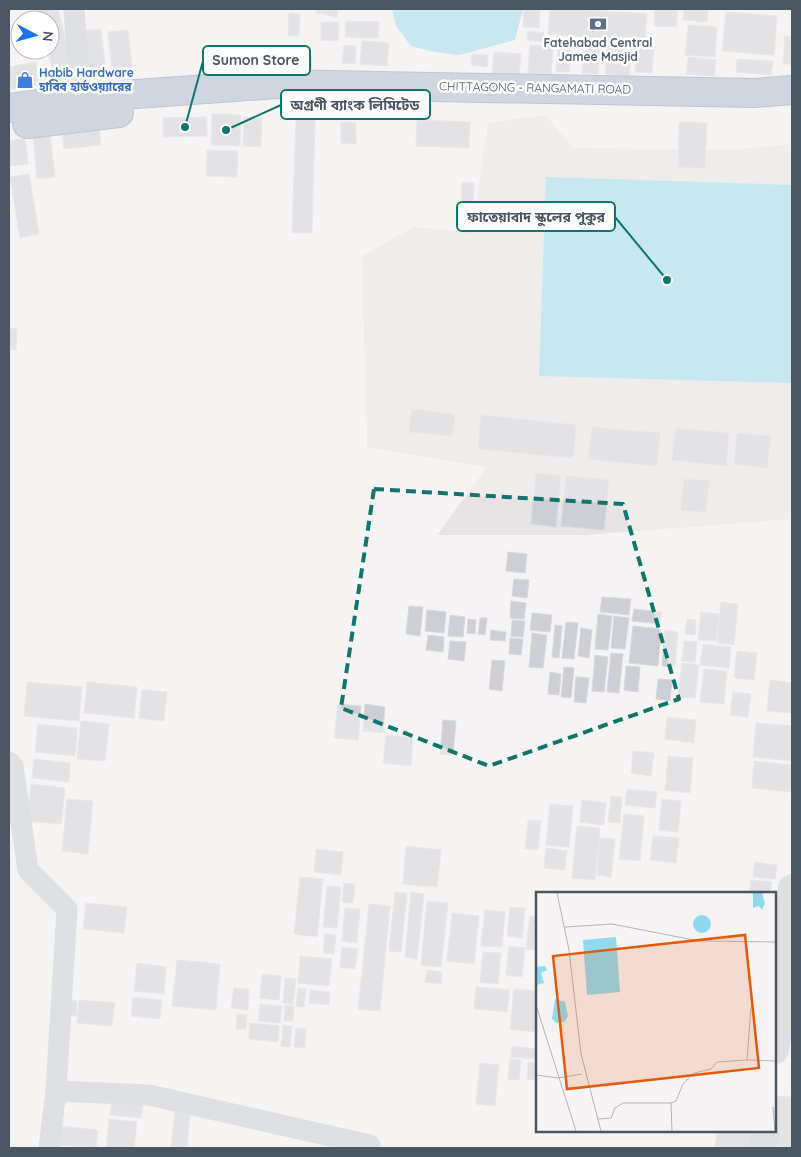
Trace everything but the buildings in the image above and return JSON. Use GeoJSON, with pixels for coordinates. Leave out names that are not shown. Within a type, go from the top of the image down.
{"type":"FeatureCollection","features":[{"type":"Feature","properties":{"kind":"highway","name":"CHITTAGONG - RANGAMATI ROAD"},"geometry":{"type":"LineString","coordinates":[[9,108],[80,98],[277,84],[754,92],[792,90]]}},
{"type":"Feature","properties":{"kind":"highway","name":"CHITTAGONG - RANGAMATI ROAD"},"geometry":{"type":"LineString","coordinates":[[9,126],[199,104],[374,101],[518,101],[674,105],[792,103]]}},
{"type":"Feature","properties":{"kind":"street"},"geometry":{"type":"LineString","coordinates":[[74,9],[80,98]]}},
{"type":"Feature","properties":{"kind":"street"},"geometry":{"type":"LineString","coordinates":[[9,762],[12,766],[28,870],[67,909],[56,1091],[50,1148]]}},
{"type":"Feature","properties":{"kind":"street"},"geometry":{"type":"LineString","coordinates":[[776,1043],[792,888]]}},
{"type":"Feature","properties":{"kind":"street"},"geometry":{"type":"LineString","coordinates":[[56,1091],[149,1095],[370,1144]]}},
{"type":"Feature","properties":{"kind":"street"},"geometry":{"type":"LineString","coordinates":[[763,1148],[765,1132]]}},
{"type":"Feature","properties":{"kind":"highlighted area"},"geometry":{"type":"Polygon","coordinates":[[[374,489],[623,504],[679,699],[489,766],[341,708],[374,489]]]}},
{"type":"Feature","properties":{"kind":"shaded area"},"geometry":{"type":"Polygon","coordinates":[[[546,115],[573,148],[733,150],[792,144],[792,519],[586,535],[437,535],[487,467],[367,447],[362,256],[414,227],[472,233],[488,123],[546,115]]]}},
{"type":"Feature","properties":{"kind":"water"},"geometry":{"type":"Polygon","coordinates":[[[392,9],[523,9],[515,40],[459,55],[434,52],[411,46],[396,26],[392,9]]]}},
{"type":"Feature","properties":{"kind":"water"},"geometry":{"type":"Polygon","coordinates":[[[546,177],[792,185],[792,383],[539,376],[546,177]]]}},
{"type":"Feature","properties":{"kind":"place","name":"Fatehabad Central Jamee Masjid"},"geometry":{"type":"Point","coordinates":[598,24]}},
{"type":"Feature","properties":{"kind":"place","name":"Habib Hardware হাবিব হার্ডওয়্যারের"},"geometry":{"type":"Point","coordinates":[25,80]}},
{"type":"Feature","properties":{"kind":"place","name":"Sumon Store"},"geometry":{"type":"Point","coordinates":[185,127]}},
{"type":"Feature","properties":{"kind":"place","name":"অগ্রণী ব্যাংক লিমিটেড"},"geometry":{"type":"Point","coordinates":[226,130]}},
{"type":"Feature","properties":{"kind":"place","name":"ফাতেয়াবাদ স্কুলের পুকুর"},"geometry":{"type":"Point","coordinates":[667,280]}}]}
